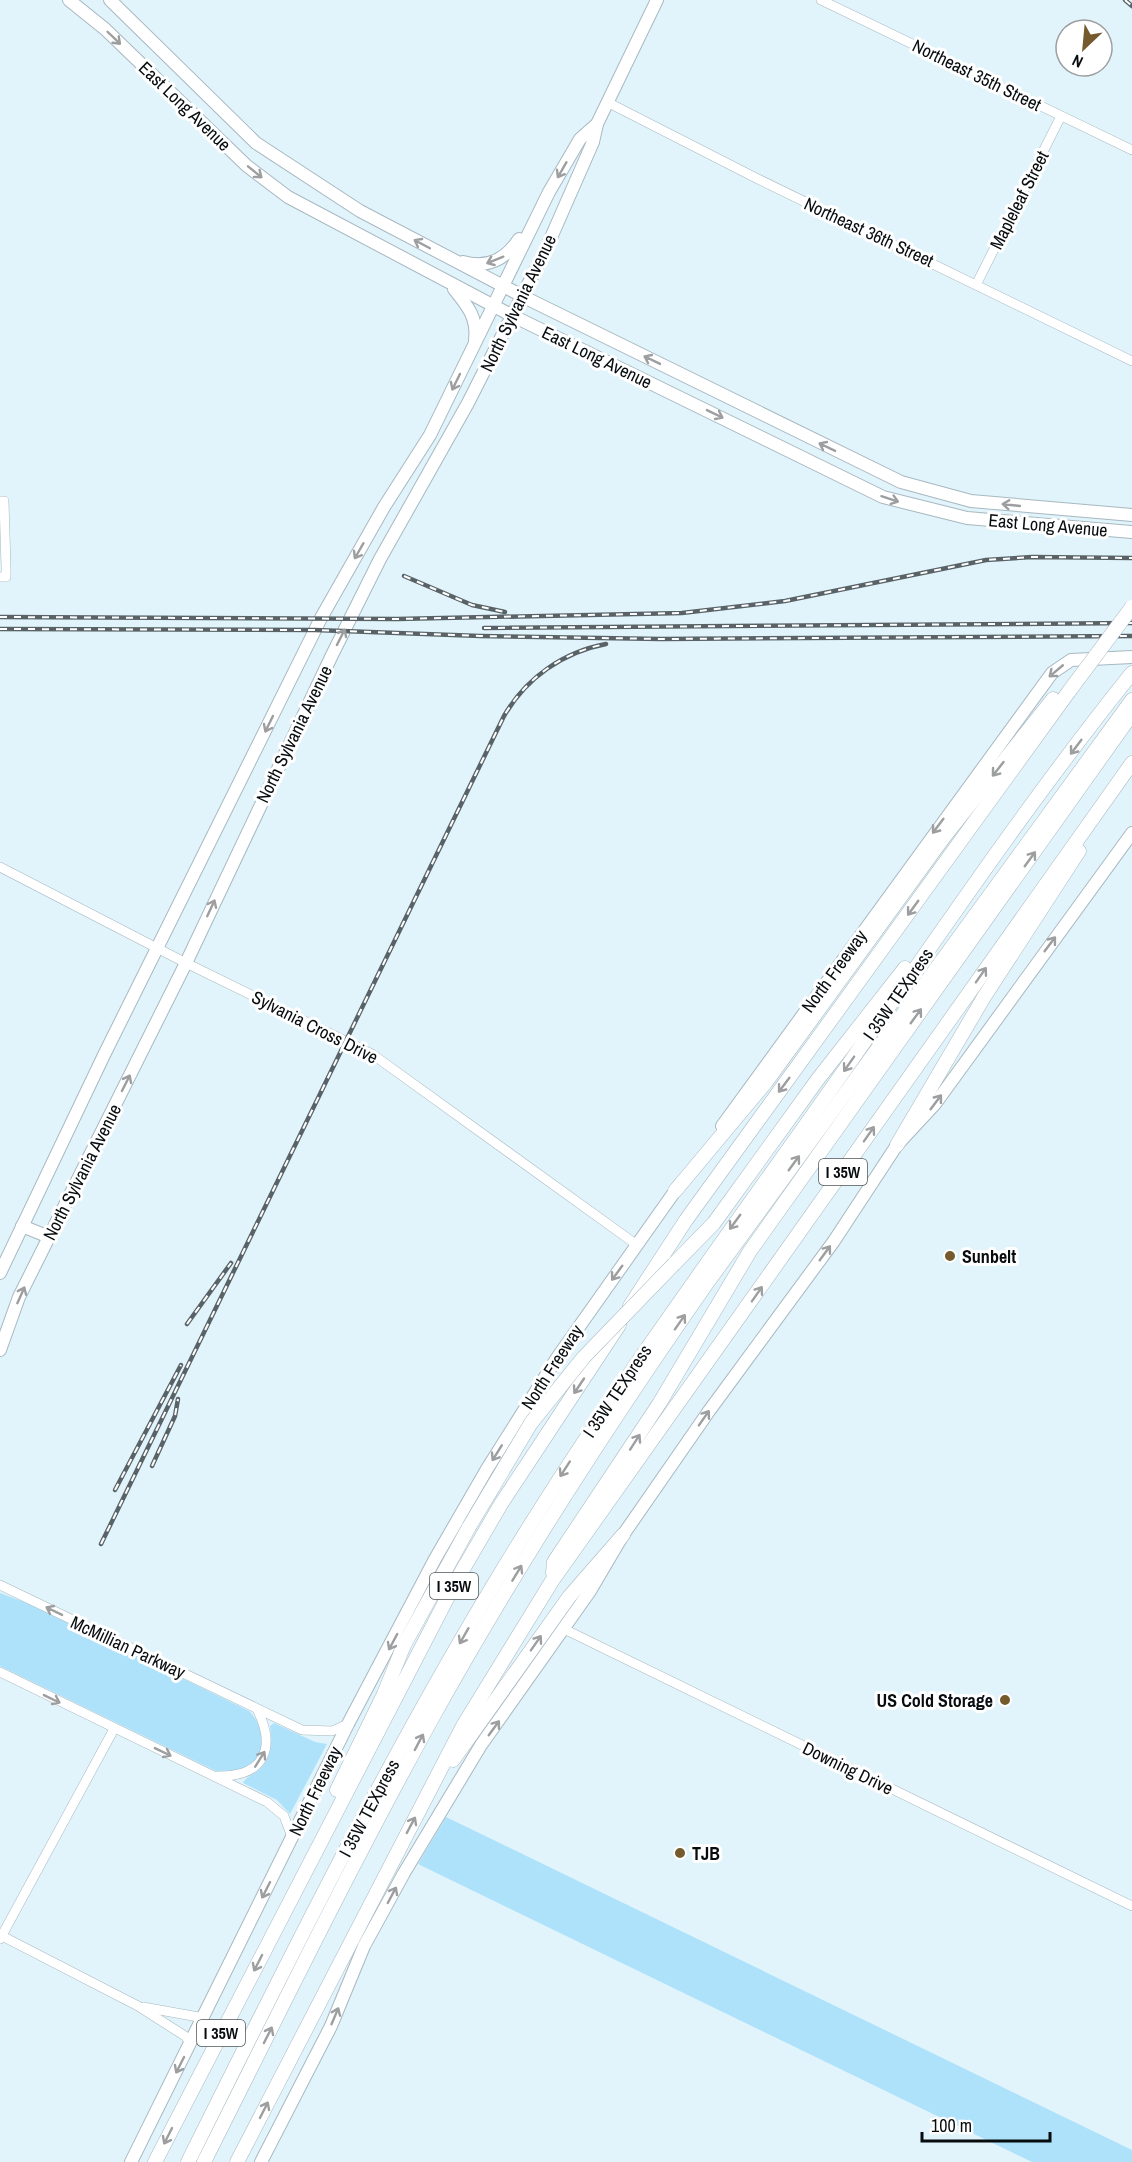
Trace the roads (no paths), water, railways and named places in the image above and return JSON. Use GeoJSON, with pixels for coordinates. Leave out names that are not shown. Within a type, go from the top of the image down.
{"type":"FeatureCollection","features":[{"type":"Feature","properties":{"kind":"highway"},"geometry":{"type":"LineString","coordinates":[[675,1191],[766,1082],[944,837],[1065,690],[1076,670],[1095,656],[1132,607]]}},
{"type":"Feature","properties":{"kind":"highway","name":"I 35W TEXpress"},"geometry":{"type":"LineString","coordinates":[[189,2162],[386,1774],[504,1568],[627,1374],[1003,844],[1128,678]]}},
{"type":"Feature","properties":{"kind":"highway","name":"North Freeway"},"geometry":{"type":"LineString","coordinates":[[155,2162],[455,1583],[501,1504],[612,1337],[646,1277],[1065,690]]}},
{"type":"Feature","properties":{"kind":"highway","name":"I 35W TEXpress"},"geometry":{"type":"LineString","coordinates":[[204,2162],[431,1720],[544,1528],[647,1369],[707,1283],[1132,700]]}},
{"type":"Feature","properties":{"kind":"highway"},"geometry":{"type":"LineString","coordinates":[[552,1581],[555,1562],[659,1404],[750,1251],[1132,714]]}},
{"type":"Feature","properties":{"kind":"highway","name":"I 35W"},"geometry":{"type":"LineString","coordinates":[[237,2162],[438,1773],[475,1706],[552,1581],[1132,763]]}},
{"type":"Feature","properties":{"kind":"highway"},"geometry":{"type":"LineString","coordinates":[[897,1145],[984,997],[1077,854],[1096,814]]}},
{"type":"Feature","properties":{"kind":"highway"},"geometry":{"type":"LineString","coordinates":[[301,1880],[297,1870],[384,1694],[404,1645],[511,1453],[537,1415],[584,1357],[714,1223],[818,1079],[1003,844]]}},
{"type":"Feature","properties":{"kind":"highway"},"geometry":{"type":"LineString","coordinates":[[438,1773],[453,1760],[569,1597],[623,1535]]}},
{"type":"Feature","properties":{"kind":"main road","name":"East Long Avenue"},"geometry":{"type":"LineString","coordinates":[[69,0],[105,29],[224,144],[288,197],[449,284],[883,497],[967,518],[1132,532]]}},
{"type":"Feature","properties":{"kind":"main road","name":"East Long Avenue"},"geometry":{"type":"LineString","coordinates":[[110,0],[240,129],[267,151],[360,211],[445,257],[885,476],[923,489],[971,501],[1132,515]]}},
{"type":"Feature","properties":{"kind":"main road","name":"North Sylvania Avenue"},"geometry":{"type":"LineString","coordinates":[[0,1350],[19,1297],[186,963],[332,655],[380,559],[468,403],[511,315],[523,296],[593,142],[597,124],[657,0]]}},
{"type":"Feature","properties":{"kind":"main road","name":"North Sylvania Avenue"},"geometry":{"type":"LineString","coordinates":[[0,1273],[321,618],[384,507],[408,473],[429,435],[547,196],[580,139],[597,124]]}},
{"type":"Feature","properties":{"kind":"main road"},"geometry":{"type":"LineString","coordinates":[[224,144],[240,129]]}},
{"type":"Feature","properties":{"kind":"main road"},"geometry":{"type":"LineString","coordinates":[[445,257],[480,265],[503,257],[512,250],[547,196],[567,200]]}},
{"type":"Feature","properties":{"kind":"main road"},"geometry":{"type":"LineString","coordinates":[[449,284],[472,314],[476,329],[474,345]]}},
{"type":"Feature","properties":{"kind":"main road"},"geometry":{"type":"LineString","coordinates":[[736,425],[745,406]]}},
{"type":"Feature","properties":{"kind":"main road"},"geometry":{"type":"LineString","coordinates":[[384,507],[406,515]]}},
{"type":"Feature","properties":{"kind":"main road"},"geometry":{"type":"LineString","coordinates":[[1079,528],[1080,511]]}},
{"type":"Feature","properties":{"kind":"main road","name":"North Freeway"},"geometry":{"type":"LineString","coordinates":[[131,2162],[348,1724],[435,1559],[487,1469],[557,1358],[675,1191],[1052,673],[1071,660],[1132,657]]}},
{"type":"Feature","properties":{"kind":"main road"},"geometry":{"type":"LineString","coordinates":[[261,2162],[331,2026],[364,1946],[401,1877],[481,1745],[564,1629],[623,1535],[709,1411],[834,1241],[897,1145],[935,1104],[1132,832]]}},
{"type":"Feature","properties":{"kind":"main road"},"geometry":{"type":"LineString","coordinates":[[22,1226],[49,1237]]}},
{"type":"Feature","properties":{"kind":"street","name":"Northeast 35th Street"},"geometry":{"type":"LineString","coordinates":[[821,0],[1132,150]]}},
{"type":"Feature","properties":{"kind":"street","name":"Northeast 36th Street"},"geometry":{"type":"LineString","coordinates":[[607,102],[756,178],[1132,361]]}},
{"type":"Feature","properties":{"kind":"street","name":"Mapleleaf Street"},"geometry":{"type":"LineString","coordinates":[[977,284],[1061,116]]}},
{"type":"Feature","properties":{"kind":"street"},"geometry":{"type":"LineString","coordinates":[[0,501],[4,501],[6,577],[0,577]]}},
{"type":"Feature","properties":{"kind":"street","name":"Sylvania Cross Drive"},"geometry":{"type":"LineString","coordinates":[[0,867],[186,963],[372,1054],[637,1245]]}},
{"type":"Feature","properties":{"kind":"street","name":"McMillian Parkway"},"geometry":{"type":"LineString","coordinates":[[0,1585],[302,1730],[332,1731],[348,1724]]}},
{"type":"Feature","properties":{"kind":"street","name":"Downing Drive"},"geometry":{"type":"LineString","coordinates":[[564,1629],[1132,1906]]}},
{"type":"Feature","properties":{"kind":"street"},"geometry":{"type":"LineString","coordinates":[[0,1672],[276,1808],[289,1824],[292,1837]]}},
{"type":"Feature","properties":{"kind":"street"},"geometry":{"type":"LineString","coordinates":[[212,1776],[245,1774],[255,1768],[263,1757],[267,1744],[267,1732],[256,1708]]}},
{"type":"Feature","properties":{"kind":"street"},"geometry":{"type":"LineString","coordinates":[[114,1729],[1,1937],[138,2006],[185,2036],[191,2043]]}},
{"type":"Feature","properties":{"kind":"street"},"geometry":{"type":"LineString","coordinates":[[138,2006],[204,2018]]}},
{"type":"Feature","properties":{"kind":"railway"},"geometry":{"type":"LineString","coordinates":[[1125,0],[1132,6]]}},
{"type":"Feature","properties":{"kind":"railway"},"geometry":{"type":"LineString","coordinates":[[0,617],[397,619],[682,613],[785,601],[986,560],[1032,557],[1132,558]]}},
{"type":"Feature","properties":{"kind":"railway"},"geometry":{"type":"LineString","coordinates":[[404,576],[472,605],[505,612]]}},
{"type":"Feature","properties":{"kind":"railway"},"geometry":{"type":"LineString","coordinates":[[484,628],[1132,623]]}},
{"type":"Feature","properties":{"kind":"railway"},"geometry":{"type":"LineString","coordinates":[[0,629],[315,630],[661,639],[1132,636]]}},
{"type":"Feature","properties":{"kind":"railway"},"geometry":{"type":"LineString","coordinates":[[101,1544],[504,716],[523,690],[547,669],[575,653],[606,644]]}},
{"type":"Feature","properties":{"kind":"railway"},"geometry":{"type":"LineString","coordinates":[[187,1324],[231,1263]]}},
{"type":"Feature","properties":{"kind":"railway"},"geometry":{"type":"LineString","coordinates":[[115,1490],[181,1365]]}},
{"type":"Feature","properties":{"kind":"railway"},"geometry":{"type":"LineString","coordinates":[[152,1466],[175,1416],[178,1399]]}},
{"type":"Feature","properties":{"kind":"place","name":"Sunbelt"},"geometry":{"type":"Point","coordinates":[950,1256]}},
{"type":"Feature","properties":{"kind":"place","name":"US Cold Storage"},"geometry":{"type":"Point","coordinates":[1005,1700]}},
{"type":"Feature","properties":{"kind":"place","name":"TJB"},"geometry":{"type":"Point","coordinates":[680,1853]}}]}
